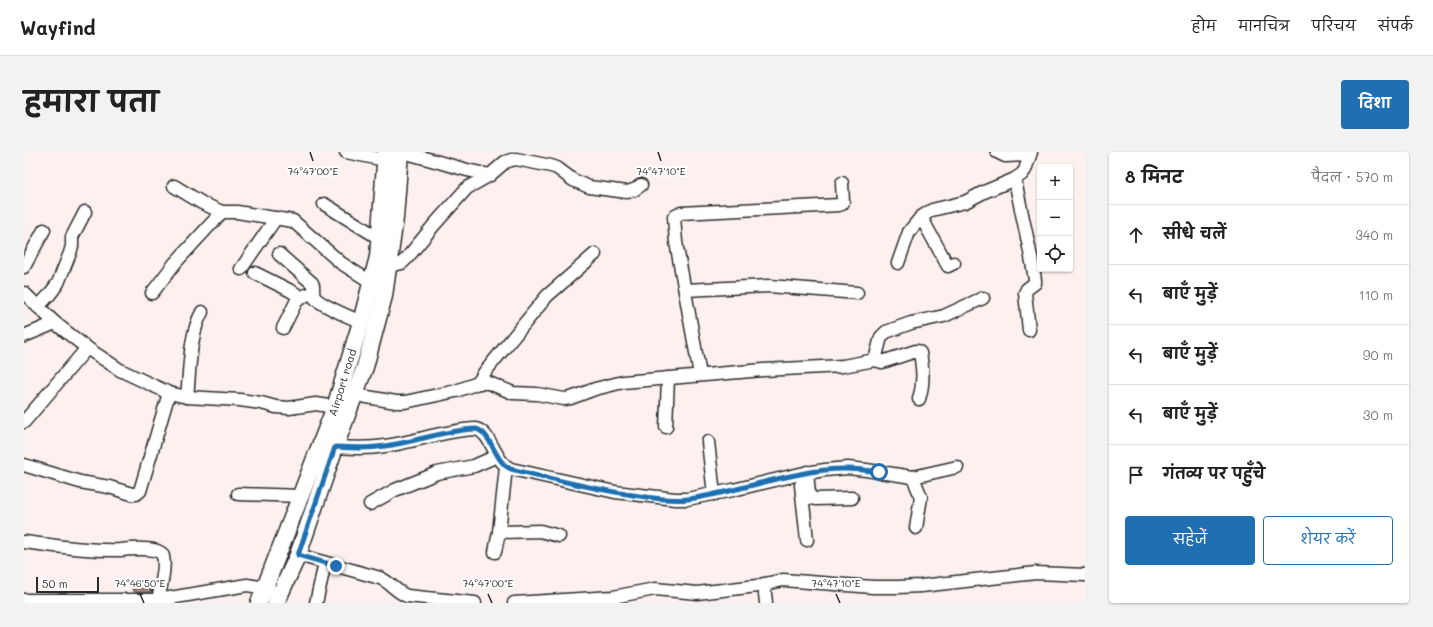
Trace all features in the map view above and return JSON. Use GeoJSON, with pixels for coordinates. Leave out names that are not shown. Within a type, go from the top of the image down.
{"type":"FeatureCollection","features":[{"type":"Feature","properties":{"kind":"main road"},"geometry":{"type":"LineString","coordinates":[[274,595],[298,555],[335,447],[356,395],[365,367],[384,296],[389,266],[395,218],[400,152]]}},
{"type":"Feature","properties":{"kind":"main road","name":"Airport road"},"geometry":{"type":"LineString","coordinates":[[259,603],[274,595],[301,496],[335,407],[361,322],[378,257],[385,156]]}},
{"type":"Feature","properties":{"kind":"street"},"geometry":{"type":"LineString","coordinates":[[346,152],[385,156]]}},
{"type":"Feature","properties":{"kind":"street"},"geometry":{"type":"LineString","coordinates":[[403,152],[467,170],[490,174]]}},
{"type":"Feature","properties":{"kind":"street"},"geometry":{"type":"LineString","coordinates":[[898,263],[909,232],[921,217],[932,210],[965,202],[1022,174],[1025,170],[1030,154],[1005,156],[997,152]]}},
{"type":"Feature","properties":{"kind":"street"},"geometry":{"type":"LineString","coordinates":[[389,266],[402,263],[467,188],[490,174],[505,162],[516,160],[551,166],[557,168],[573,180],[589,187],[627,192],[634,190],[641,185]]}},
{"type":"Feature","properties":{"kind":"street"},"geometry":{"type":"LineString","coordinates":[[1015,178],[1022,216],[1031,249],[1035,280],[1033,286],[1027,289],[1025,293],[1029,330]]}},
{"type":"Feature","properties":{"kind":"street"},"geometry":{"type":"LineString","coordinates":[[700,375],[674,217],[681,213],[839,206],[843,202],[842,183]]}},
{"type":"Feature","properties":{"kind":"street"},"geometry":{"type":"LineString","coordinates":[[174,186],[202,203],[222,212],[237,212],[296,222],[341,263],[371,282]]}},
{"type":"Feature","properties":{"kind":"street"},"geometry":{"type":"LineString","coordinates":[[324,204],[380,238]]}},
{"type":"Feature","properties":{"kind":"street"},"geometry":{"type":"LineString","coordinates":[[38,307],[58,283],[70,253],[72,238],[85,212]]}},
{"type":"Feature","properties":{"kind":"street"},"geometry":{"type":"LineString","coordinates":[[152,293],[175,263],[222,212]]}},
{"type":"Feature","properties":{"kind":"street"},"geometry":{"type":"LineString","coordinates":[[921,217],[948,266],[954,262]]}},
{"type":"Feature","properties":{"kind":"street"},"geometry":{"type":"LineString","coordinates":[[241,269],[276,218]]}},
{"type":"Feature","properties":{"kind":"street"},"geometry":{"type":"LineString","coordinates":[[24,267],[44,230]]}},
{"type":"Feature","properties":{"kind":"street"},"geometry":{"type":"LineString","coordinates":[[279,254],[314,285],[313,294],[315,298],[361,322]]}},
{"type":"Feature","properties":{"kind":"street"},"geometry":{"type":"LineString","coordinates":[[478,383],[484,373],[547,296],[594,254]]}},
{"type":"Feature","properties":{"kind":"street"},"geometry":{"type":"LineString","coordinates":[[255,272],[296,294],[299,299]]}},
{"type":"Feature","properties":{"kind":"street"},"geometry":{"type":"LineString","coordinates":[[685,290],[774,286],[857,293]]}},
{"type":"Feature","properties":{"kind":"street"},"geometry":{"type":"LineString","coordinates":[[283,328],[299,299],[314,290]]}},
{"type":"Feature","properties":{"kind":"street"},"geometry":{"type":"LineString","coordinates":[[24,293],[55,323],[87,348],[120,370],[169,393],[187,397],[240,400],[276,407],[289,408],[316,404],[335,407]]}},
{"type":"Feature","properties":{"kind":"street"},"geometry":{"type":"LineString","coordinates":[[875,360],[881,338],[886,332],[911,323],[944,316],[983,298]]}},
{"type":"Feature","properties":{"kind":"street"},"geometry":{"type":"LineString","coordinates":[[187,397],[194,334],[202,312]]}},
{"type":"Feature","properties":{"kind":"street"},"geometry":{"type":"LineString","coordinates":[[24,336],[55,323]]}},
{"type":"Feature","properties":{"kind":"street"},"geometry":{"type":"LineString","coordinates":[[24,422],[87,348]]}},
{"type":"Feature","properties":{"kind":"street"},"geometry":{"type":"LineString","coordinates":[[356,395],[396,402],[405,402],[456,391],[478,383],[489,383],[513,393],[537,394],[564,399],[609,385],[700,375],[843,366],[875,360],[882,362],[918,351],[923,368],[922,389],[919,399]]}},
{"type":"Feature","properties":{"kind":"street"},"geometry":{"type":"LineString","coordinates":[[666,428],[668,378]]}},
{"type":"Feature","properties":{"kind":"street"},"geometry":{"type":"LineString","coordinates":[[24,465],[80,482],[136,494],[140,491],[169,393]]}},
{"type":"Feature","properties":{"kind":"street"},"geometry":{"type":"LineString","coordinates":[[335,447],[369,448],[434,435],[476,429],[481,430],[485,435],[506,467],[590,487],[646,497],[675,499],[687,499],[714,494],[804,473],[848,468],[913,476],[957,467]]}},
{"type":"Feature","properties":{"kind":"street"},"geometry":{"type":"LineString","coordinates":[[708,442],[714,494]]}},
{"type":"Feature","properties":{"kind":"street"},"geometry":{"type":"LineString","coordinates":[[370,504],[395,490],[437,473],[474,466],[498,456]]}},
{"type":"Feature","properties":{"kind":"street"},"geometry":{"type":"LineString","coordinates":[[495,552],[499,532],[506,467]]}},
{"type":"Feature","properties":{"kind":"street"},"geometry":{"type":"LineString","coordinates":[[804,473],[808,494],[811,498],[852,498]]}},
{"type":"Feature","properties":{"kind":"street"},"geometry":{"type":"LineString","coordinates":[[804,473],[807,540]]}},
{"type":"Feature","properties":{"kind":"street"},"geometry":{"type":"LineString","coordinates":[[913,476],[921,497],[916,528]]}},
{"type":"Feature","properties":{"kind":"street"},"geometry":{"type":"LineString","coordinates":[[238,494],[301,496]]}},
{"type":"Feature","properties":{"kind":"street"},"geometry":{"type":"LineString","coordinates":[[499,532],[511,533],[540,531],[559,536]]}},
{"type":"Feature","properties":{"kind":"street"},"geometry":{"type":"LineString","coordinates":[[24,542],[103,550],[140,549],[157,551],[162,554],[164,566],[158,600]]}},
{"type":"Feature","properties":{"kind":"street"},"geometry":{"type":"LineString","coordinates":[[298,555],[380,578],[385,580],[398,592],[407,596],[475,603]]}},
{"type":"Feature","properties":{"kind":"street"},"geometry":{"type":"LineString","coordinates":[[316,603],[325,563]]}},
{"type":"Feature","properties":{"kind":"street"},"geometry":{"type":"LineString","coordinates":[[514,603],[613,597],[655,589],[697,593],[783,580],[873,587],[898,587],[935,585],[1036,573],[1085,575]]}},
{"type":"Feature","properties":{"kind":"street"},"geometry":{"type":"LineString","coordinates":[[764,584],[766,603]]}},
{"type":"Feature","properties":{"kind":"street"},"geometry":{"type":"LineString","coordinates":[[24,600],[196,599],[241,585],[253,585],[274,595]]}},
{"type":"Feature","properties":{"kind":"building"},"geometry":{"type":"Polygon","coordinates":[[[151,582],[149,589],[132,589],[132,583],[151,582]]]}},
{"type":"Feature","properties":{"kind":"route"},"geometry":{"type":"LineString","coordinates":[[336,566],[298,555],[335,447],[369,448],[398,444],[434,435],[476,429],[481,430],[502,463],[511,469],[615,492],[646,497],[675,499],[687,499],[733,490],[780,478],[825,470],[848,468],[879,472]]}}]}
